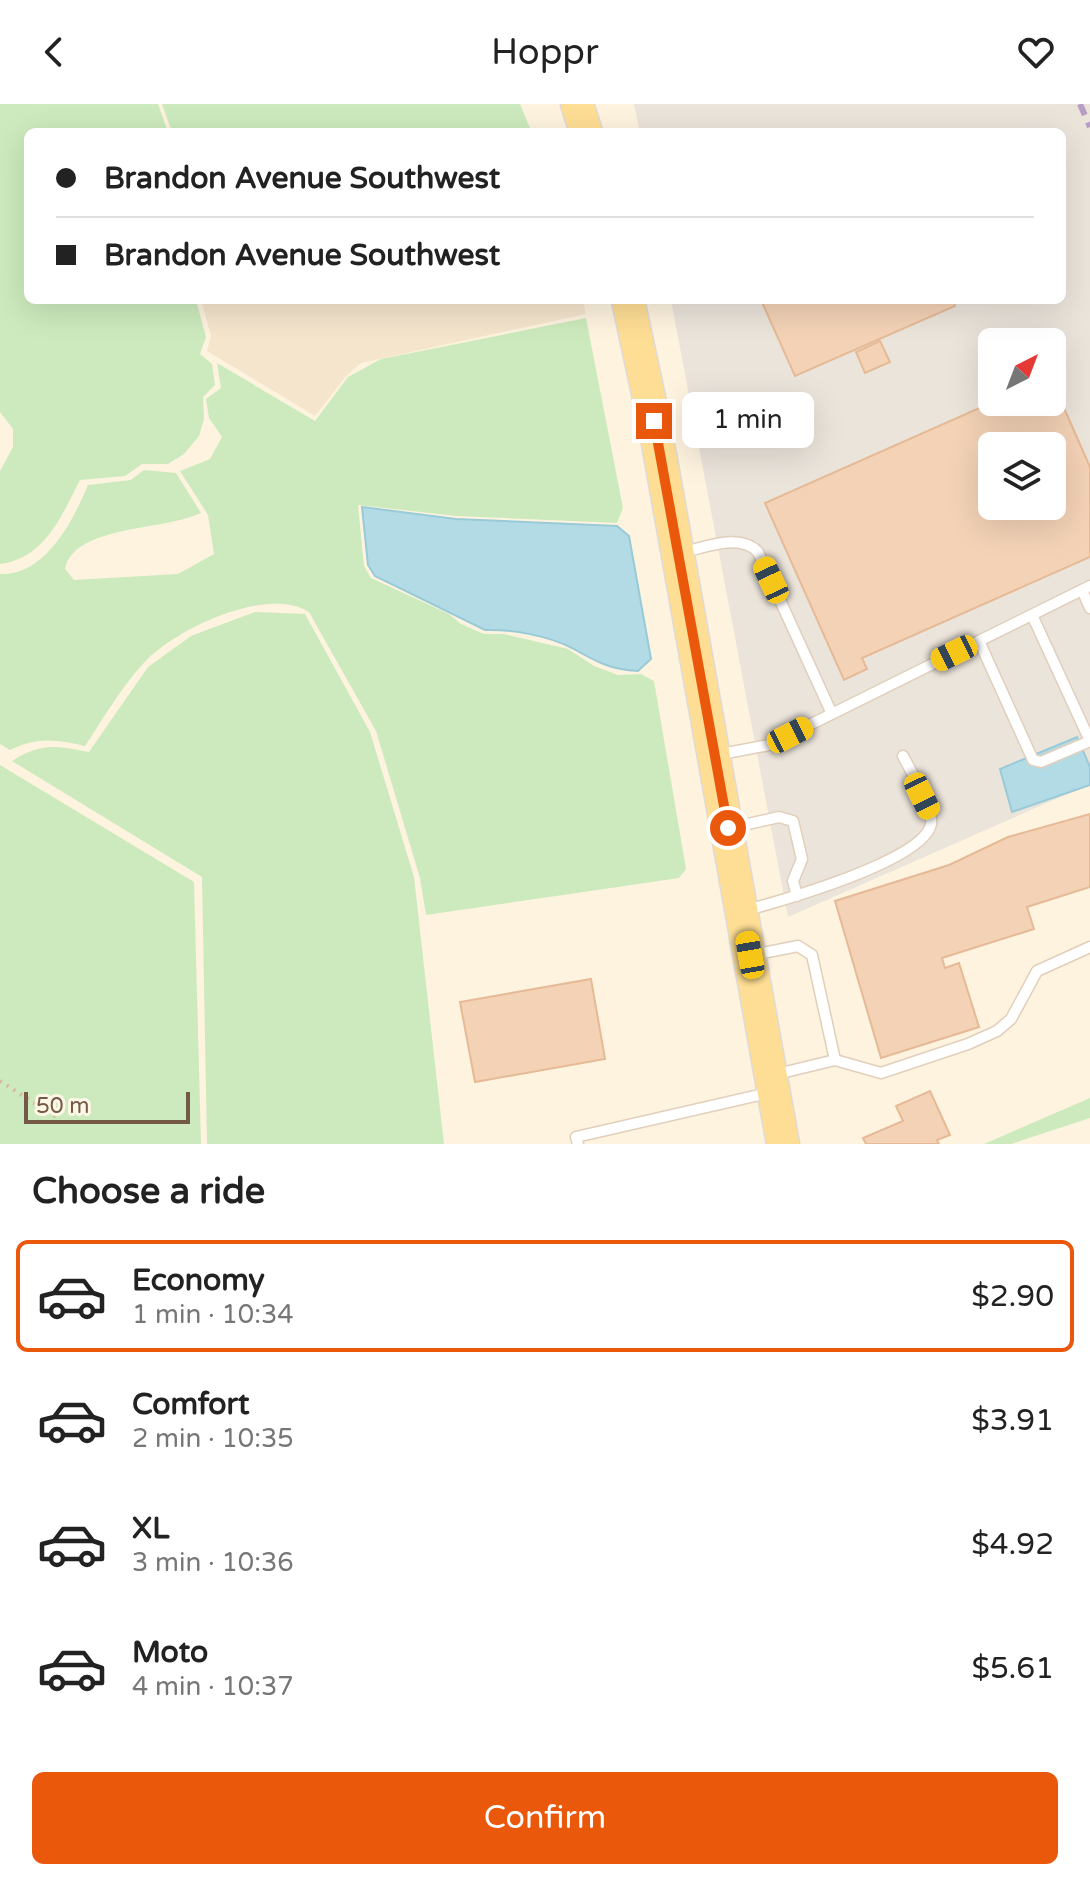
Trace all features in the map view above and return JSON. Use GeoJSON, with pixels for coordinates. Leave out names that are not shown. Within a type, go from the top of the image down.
{"type":"FeatureCollection","features":[{"type":"Feature","properties":{"kind":"main road"},"geometry":{"type":"LineString","coordinates":[[577,104],[585,128]]}},
{"type":"Feature","properties":{"kind":"main road"},"geometry":{"type":"LineString","coordinates":[[629,304],[728,828],[783,1144]]}},
{"type":"Feature","properties":{"kind":"lane"},"geometry":{"type":"LineString","coordinates":[[677,553],[739,541],[750,544],[758,552],[832,714]]}},
{"type":"Feature","properties":{"kind":"lane"},"geometry":{"type":"LineString","coordinates":[[714,755],[769,745],[1086,588],[1090,608]]}},
{"type":"Feature","properties":{"kind":"lane"},"geometry":{"type":"LineString","coordinates":[[979,641],[1033,760],[1041,762],[1090,741],[1032,615]]}},
{"type":"Feature","properties":{"kind":"lane"},"geometry":{"type":"LineString","coordinates":[[742,912],[825,889],[917,845],[931,827],[932,816],[903,756]]}},
{"type":"Feature","properties":{"kind":"lane"},"geometry":{"type":"LineString","coordinates":[[728,828],[779,817],[793,821],[802,859],[793,881],[797,896]]}},
{"type":"Feature","properties":{"kind":"lane"},"geometry":{"type":"LineString","coordinates":[[750,955],[798,946],[812,955],[835,1060]]}},
{"type":"Feature","properties":{"kind":"lane"},"geometry":{"type":"LineString","coordinates":[[578,1144],[576,1137],[772,1084],[835,1060],[881,1073],[968,1044],[997,1031],[1011,1019],[1037,971],[1090,947]]}},
{"type":"Feature","properties":{"kind":"path"},"geometry":{"type":"LineString","coordinates":[[0,1081],[56,1117]]}},
{"type":"Feature","properties":{"kind":"shaded area"},"geometry":{"type":"Polygon","coordinates":[[[634,104],[1090,104],[1090,784],[788,917],[672,304],[1066,304],[1066,128],[639,128],[634,104]]]}},
{"type":"Feature","properties":{"kind":"shaded area"},"geometry":{"type":"Polygon","coordinates":[[[202,304],[584,304],[586,314],[361,363],[347,375],[315,416],[207,351],[211,336],[202,304]]]}},
{"type":"Feature","properties":{"kind":"green space"},"geometry":{"type":"Polygon","coordinates":[[[0,104],[158,104],[167,128],[24,128],[24,304],[197,304],[206,337],[200,354],[212,364],[215,385],[203,397],[204,419],[199,436],[184,454],[168,464],[142,464],[125,476],[80,480],[50,534],[40,545],[29,554],[0,564],[0,471],[13,447],[13,429],[0,412],[0,104]]]}},
{"type":"Feature","properties":{"kind":"green space"},"geometry":{"type":"Polygon","coordinates":[[[162,104],[520,104],[530,128],[171,128],[162,104]]]}},
{"type":"Feature","properties":{"kind":"green space"},"geometry":{"type":"Polygon","coordinates":[[[586,318],[623,508],[617,523],[456,516],[358,505],[364,566],[371,578],[484,634],[504,634],[568,649],[594,666],[618,675],[641,674],[654,681],[686,869],[679,878],[426,915],[420,878],[376,731],[309,612],[291,605],[269,604],[221,615],[175,638],[134,674],[85,746],[47,740],[10,750],[0,744],[0,574],[31,566],[44,556],[65,530],[88,485],[131,480],[144,470],[176,473],[201,513],[122,531],[85,544],[72,555],[65,569],[74,580],[178,574],[214,554],[208,515],[180,471],[210,459],[222,437],[209,418],[206,399],[221,388],[217,363],[315,421],[348,377],[381,359],[586,318]]]}},
{"type":"Feature","properties":{"kind":"green space"},"geometry":{"type":"Polygon","coordinates":[[[255,612],[305,614],[370,732],[414,877],[444,1144],[207,1144],[202,877],[12,761],[49,747],[89,752],[148,667],[191,636],[255,612]]]}},
{"type":"Feature","properties":{"kind":"green space"},"geometry":{"type":"Polygon","coordinates":[[[0,765],[194,882],[201,1144],[0,1144],[0,765]]]}},
{"type":"Feature","properties":{"kind":"green space"},"geometry":{"type":"Polygon","coordinates":[[[1090,1098],[1090,1118],[1011,1144],[984,1144],[1090,1098]]]}},
{"type":"Feature","properties":{"kind":"water"},"geometry":{"type":"Polygon","coordinates":[[[362,507],[456,519],[617,526],[629,536],[651,659],[638,671],[620,669],[541,637],[485,630],[375,576],[368,565],[362,507]]]}},
{"type":"Feature","properties":{"kind":"water"},"geometry":{"type":"Polygon","coordinates":[[[1077,737],[1090,767],[1090,785],[1012,812],[1000,769],[1077,737]]]}},
{"type":"Feature","properties":{"kind":"building"},"geometry":{"type":"Polygon","coordinates":[[[763,304],[954,304],[955,306],[795,376],[763,304]]]}},
{"type":"Feature","properties":{"kind":"building"},"geometry":{"type":"Polygon","coordinates":[[[880,341],[890,362],[865,373],[856,352],[880,341]]]}},
{"type":"Feature","properties":{"kind":"building"},"geometry":{"type":"Polygon","coordinates":[[[978,409],[978,416],[1066,416],[1066,413],[1090,467],[1090,557],[862,658],[867,669],[844,680],[765,503],[978,409]]]}},
{"type":"Feature","properties":{"kind":"building"},"geometry":{"type":"Polygon","coordinates":[[[1090,814],[1090,887],[1027,907],[1034,929],[942,958],[945,968],[959,963],[979,1027],[881,1058],[835,901],[949,865],[1008,837],[1090,814]]]}},
{"type":"Feature","properties":{"kind":"building"},"geometry":{"type":"Polygon","coordinates":[[[591,979],[605,1059],[475,1082],[460,1002],[591,979]]]}},
{"type":"Feature","properties":{"kind":"building"},"geometry":{"type":"Polygon","coordinates":[[[930,1091],[950,1135],[937,1140],[939,1144],[866,1144],[863,1138],[903,1121],[896,1106],[930,1091]]]}},
{"type":"Feature","properties":{"kind":"railway"},"geometry":{"type":"LineString","coordinates":[[1080,104],[1090,127]]}},
{"type":"Feature","properties":{"kind":"route"},"geometry":{"type":"LineString","coordinates":[[654,421],[728,828]]}}]}
